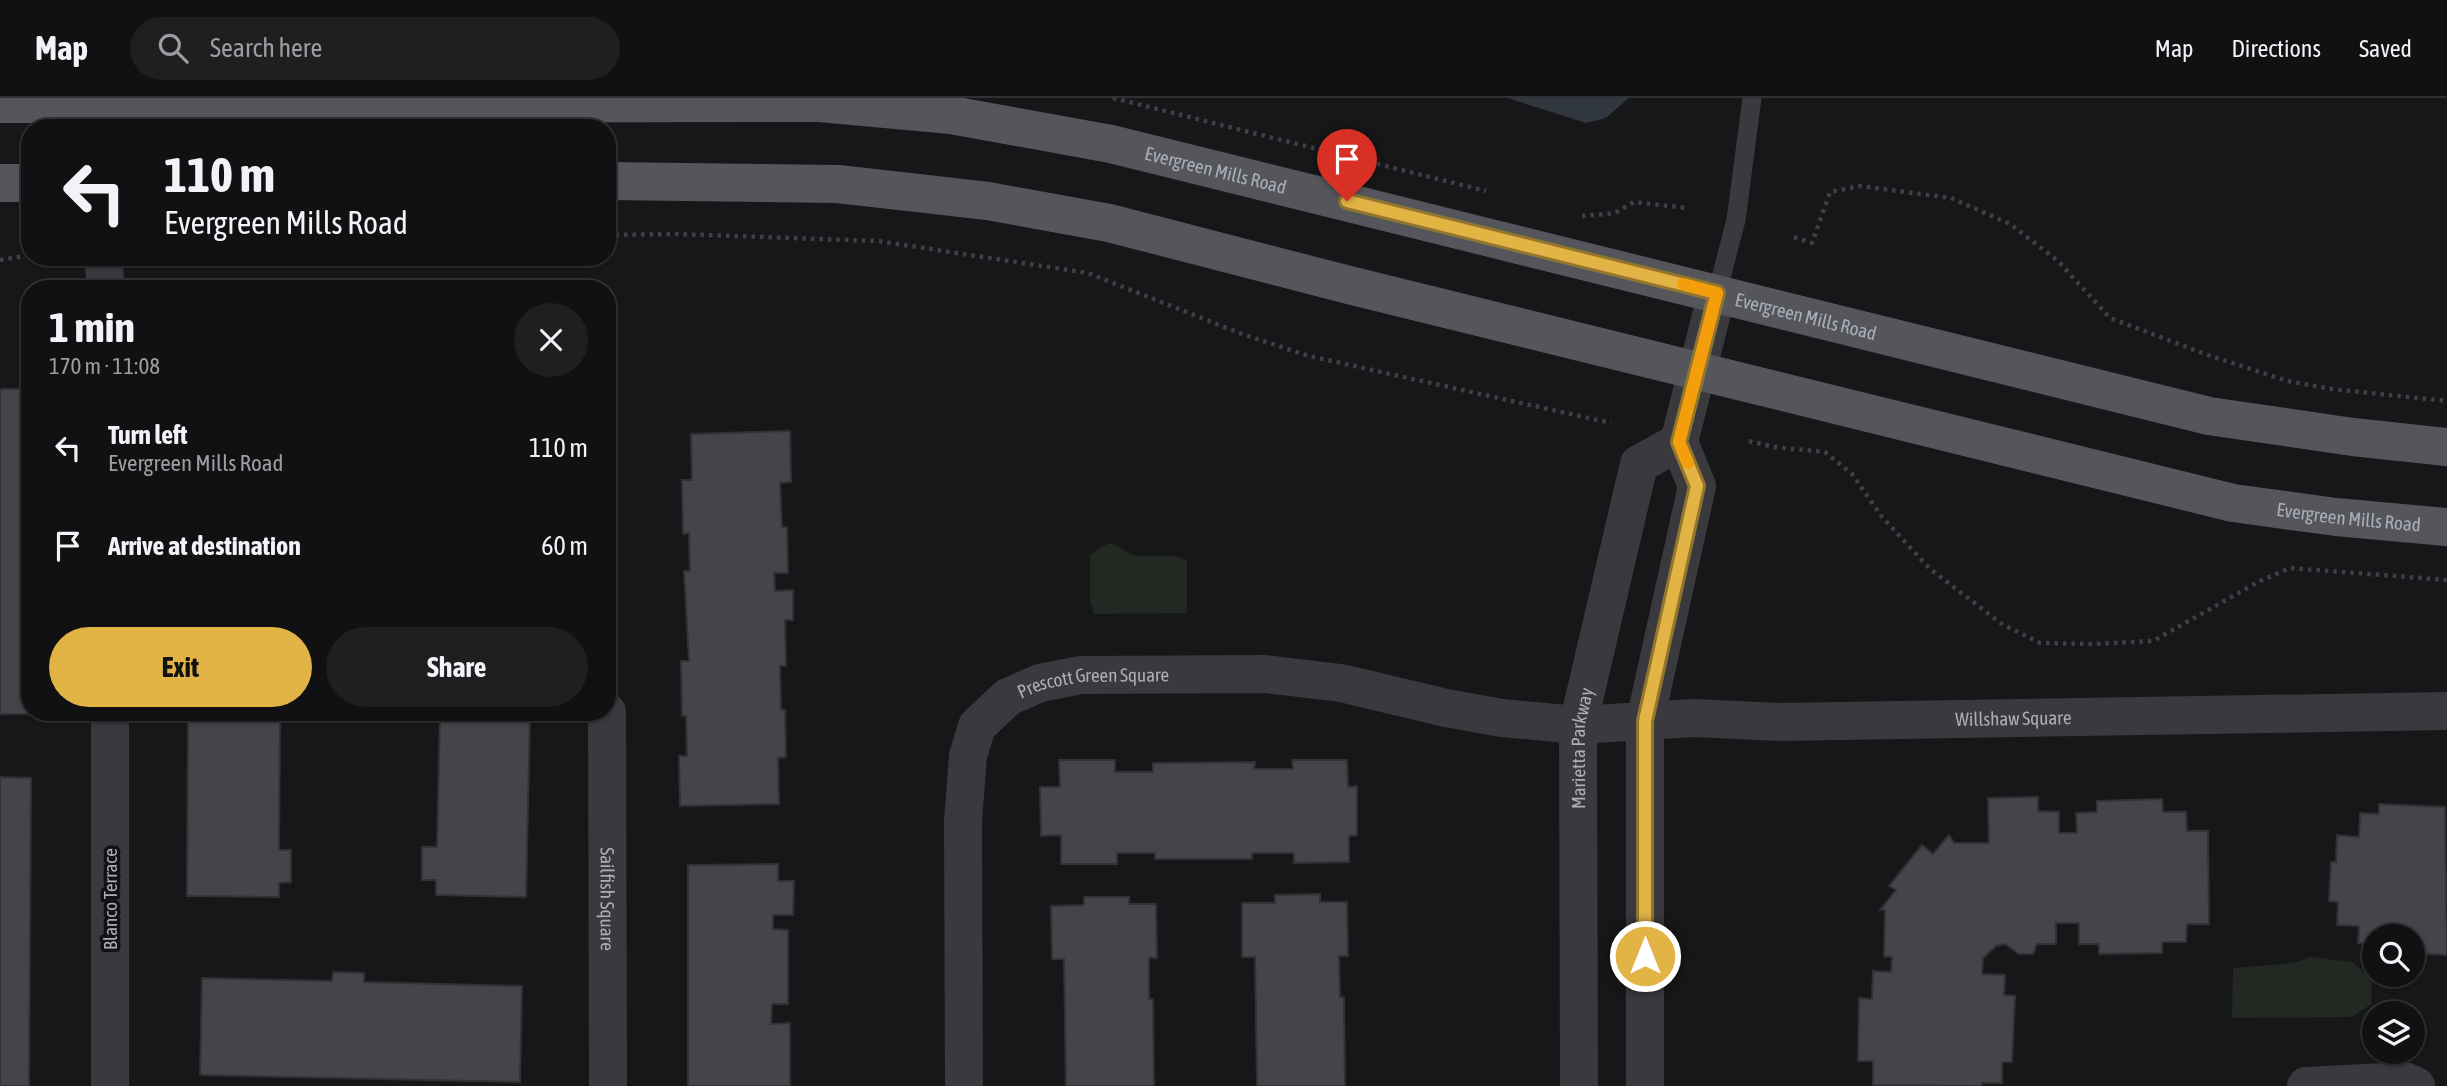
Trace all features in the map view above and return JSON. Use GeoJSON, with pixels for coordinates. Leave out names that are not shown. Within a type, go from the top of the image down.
{"type":"FeatureCollection","features":[{"type":"Feature","properties":{"kind":"main road","name":"Evergreen Mills Road"},"geometry":{"type":"LineString","coordinates":[[0,104],[820,103],[951,115],[1111,144],[2209,416],[2366,439],[2447,447]]}},
{"type":"Feature","properties":{"kind":"main road","name":"Evergreen Mills Road"},"geometry":{"type":"LineString","coordinates":[[616,181],[838,184],[988,201],[1109,223],[1349,285],[2233,503],[2336,517],[2447,527]]}},
{"type":"Feature","properties":{"kind":"main road"},"geometry":{"type":"LineString","coordinates":[[0,183],[21,183]]}},
{"type":"Feature","properties":{"kind":"street"},"geometry":{"type":"LineString","coordinates":[[1645,1086],[1645,721],[1697,486],[1679,442],[1717,293]]}},
{"type":"Feature","properties":{"kind":"street","name":"Marietta Parkway"},"geometry":{"type":"LineString","coordinates":[[1578,1086],[1578,725],[1639,464],[1679,442]]}},
{"type":"Feature","properties":{"kind":"street","name":"Prescott Green Square"},"geometry":{"type":"LineString","coordinates":[[964,1086],[963,821],[968,756],[977,726],[1008,697],[1040,683],[1081,675],[1264,674],[1341,683],[1446,708],[1502,718],[1578,725]]}},
{"type":"Feature","properties":{"kind":"street","name":"Willshaw Square"},"geometry":{"type":"LineString","coordinates":[[1578,725],[1693,718],[1781,722],[2447,711]]}},
{"type":"Feature","properties":{"kind":"street","name":"Blanco Terrace"},"geometry":{"type":"LineString","coordinates":[[110,721],[110,1086]]}},
{"type":"Feature","properties":{"kind":"street","name":"Sailfish Square"},"geometry":{"type":"LineString","coordinates":[[607,721],[608,1086]]}},
{"type":"Feature","properties":{"kind":"street"},"geometry":{"type":"LineString","coordinates":[[2306,1086],[2405,1081],[2416,1086]]}},
{"type":"Feature","properties":{"kind":"lane"},"geometry":{"type":"LineString","coordinates":[[1717,293],[1736,220],[1752,98]]}},
{"type":"Feature","properties":{"kind":"path"},"geometry":{"type":"LineString","coordinates":[[1113,98],[1493,193]]}},
{"type":"Feature","properties":{"kind":"path"},"geometry":{"type":"LineString","coordinates":[[1794,237],[1812,243],[1830,192],[1860,186],[1951,198],[2010,224],[2058,261],[2110,318],[2287,381],[2332,389],[2447,401]]}},
{"type":"Feature","properties":{"kind":"path"},"geometry":{"type":"LineString","coordinates":[[1572,213],[1584,216],[1615,213],[1634,202],[1687,208]]}},
{"type":"Feature","properties":{"kind":"path"},"geometry":{"type":"LineString","coordinates":[[616,235],[676,234],[878,241],[1088,273],[1242,334],[1309,356],[1611,423]]}},
{"type":"Feature","properties":{"kind":"path"},"geometry":{"type":"LineString","coordinates":[[0,260],[21,256]]}},
{"type":"Feature","properties":{"kind":"path"},"geometry":{"type":"LineString","coordinates":[[1749,441],[1774,447],[1825,452],[1852,474],[1882,517],[1930,569],[2002,624],[2040,642],[2093,644],[2153,640],[2260,581],[2290,568],[2447,580]]}},
{"type":"Feature","properties":{"kind":"shaded area"},"geometry":{"type":"Polygon","coordinates":[[[1508,98],[1629,98],[1606,118],[1586,123],[1508,98]]]}},
{"type":"Feature","properties":{"kind":"shaded area"},"geometry":{"type":"Polygon","coordinates":[[[1111,543],[1137,556],[1172,556],[1187,560],[1187,613],[1094,614],[1090,600],[1090,555],[1111,543]]]}},
{"type":"Feature","properties":{"kind":"shaded area"},"geometry":{"type":"Polygon","coordinates":[[[2310,957],[2352,962],[2362,970],[2362,987],[2372,987],[2371,1001],[2362,1001],[2362,1010],[2352,1017],[2232,1018],[2233,968],[2293,963],[2310,957]]]}},
{"type":"Feature","properties":{"kind":"building"},"geometry":{"type":"Polygon","coordinates":[[[0,389],[21,389],[21,714],[0,714],[0,389]]]}},
{"type":"Feature","properties":{"kind":"building"},"geometry":{"type":"Polygon","coordinates":[[[790,431],[791,482],[780,483],[782,527],[787,527],[788,573],[774,573],[775,591],[793,590],[793,620],[785,620],[786,666],[780,666],[786,757],[778,758],[779,804],[680,806],[679,756],[687,756],[686,716],[682,716],[681,661],[689,661],[684,571],[690,571],[689,533],[683,534],[682,480],[692,480],[691,434],[790,431]]]}},
{"type":"Feature","properties":{"kind":"building"},"geometry":{"type":"Polygon","coordinates":[[[188,721],[280,721],[279,850],[291,850],[291,882],[279,883],[279,897],[187,896],[188,721]]]}},
{"type":"Feature","properties":{"kind":"building"},"geometry":{"type":"Polygon","coordinates":[[[440,721],[530,721],[526,897],[436,895],[436,880],[422,880],[422,847],[437,847],[440,721]]]}},
{"type":"Feature","properties":{"kind":"building"},"geometry":{"type":"Polygon","coordinates":[[[1059,760],[1115,760],[1115,772],[1153,772],[1153,763],[1255,762],[1254,769],[1293,769],[1292,760],[1347,760],[1348,787],[1357,786],[1357,835],[1349,836],[1349,862],[1294,863],[1294,853],[1252,853],[1252,859],[1155,859],[1155,853],[1117,853],[1117,864],[1061,864],[1061,835],[1041,836],[1040,787],[1060,787],[1059,760]]]}},
{"type":"Feature","properties":{"kind":"building"},"geometry":{"type":"Polygon","coordinates":[[[0,777],[31,778],[29,1086],[0,1086],[0,777]]]}},
{"type":"Feature","properties":{"kind":"building"},"geometry":{"type":"Polygon","coordinates":[[[2038,797],[2038,811],[2059,812],[2059,833],[2077,833],[2076,813],[2097,812],[2097,801],[2162,799],[2163,812],[2186,812],[2187,831],[2208,831],[2209,924],[2187,924],[2186,942],[2162,942],[2162,953],[2099,954],[2099,944],[2079,944],[2079,923],[2056,923],[2056,944],[2037,944],[2033,954],[2019,954],[2005,944],[1996,946],[1983,958],[1982,974],[2005,975],[2004,995],[2015,996],[2012,1062],[2002,1062],[2002,1083],[1982,1083],[1982,1086],[1873,1085],[1873,1061],[1858,1061],[1859,998],[1872,999],[1873,971],[1891,972],[1892,957],[1884,956],[1885,910],[1880,910],[1896,890],[1889,886],[1922,845],[1933,854],[1949,835],[1954,843],[1989,843],[1988,798],[2038,797]]]}},
{"type":"Feature","properties":{"kind":"building"},"geometry":{"type":"Polygon","coordinates":[[[2379,804],[2445,807],[2447,955],[2425,954],[2425,924],[2362,924],[2362,943],[2358,943],[2359,926],[2337,925],[2338,902],[2329,901],[2331,862],[2336,862],[2337,835],[2359,837],[2360,813],[2379,814],[2379,804]]]}},
{"type":"Feature","properties":{"kind":"building"},"geometry":{"type":"Polygon","coordinates":[[[778,864],[778,881],[794,881],[793,915],[773,915],[773,929],[788,930],[788,1004],[772,1004],[771,1024],[790,1023],[790,1086],[688,1086],[688,865],[778,864]]]}},
{"type":"Feature","properties":{"kind":"building"},"geometry":{"type":"Polygon","coordinates":[[[1320,894],[1320,902],[1347,902],[1348,956],[1339,956],[1340,997],[1344,997],[1345,1086],[1257,1086],[1255,957],[1242,957],[1242,903],[1275,903],[1275,895],[1320,894]]]}},
{"type":"Feature","properties":{"kind":"building"},"geometry":{"type":"Polygon","coordinates":[[[1084,897],[1129,897],[1129,904],[1156,904],[1157,958],[1149,958],[1149,999],[1153,999],[1154,1086],[1066,1086],[1064,959],[1052,959],[1051,906],[1084,905],[1084,897]]]}},
{"type":"Feature","properties":{"kind":"building"},"geometry":{"type":"Polygon","coordinates":[[[333,972],[364,973],[364,982],[522,986],[520,1082],[200,1075],[202,978],[332,981],[333,972]]]}},
{"type":"Feature","properties":{"kind":"slow traffic"},"geometry":{"type":"LineString","coordinates":[[1683,284],[1717,293],[1679,442],[1688,463]]}},
{"type":"Feature","properties":{"kind":"route"},"geometry":{"type":"LineString","coordinates":[[1347,201],[1717,293],[1679,442],[1697,486],[1645,721],[1645,956]]}}]}
